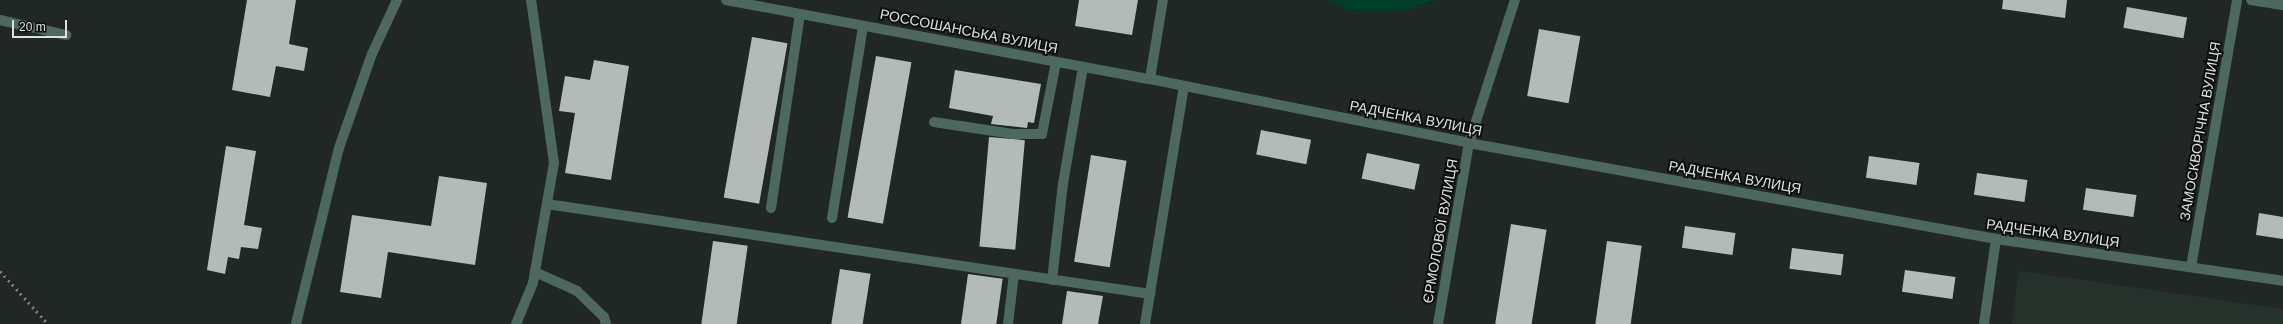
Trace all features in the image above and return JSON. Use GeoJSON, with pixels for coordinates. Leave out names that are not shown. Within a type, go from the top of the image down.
{"type":"FeatureCollection","features":[{"type":"Feature","properties":{"kind":"street"},"geometry":{"type":"LineString","coordinates":[[296,324],[338,148],[372,54],[397,0]]}},
{"type":"Feature","properties":{"kind":"street"},"geometry":{"type":"LineString","coordinates":[[516,324],[535,272],[554,163],[531,0]]}},
{"type":"Feature","properties":{"kind":"street","name":"РОССОШАНСЬКА ВУЛИЦЯ"},"geometry":{"type":"LineString","coordinates":[[729,0],[1150,79],[1184,87]]}},
{"type":"Feature","properties":{"kind":"street"},"geometry":{"type":"LineString","coordinates":[[1150,79],[1163,0]]}},
{"type":"Feature","properties":{"kind":"street","name":"ЄРМОЛОВОЇ ВУЛИЦЯ"},"geometry":{"type":"LineString","coordinates":[[1438,324],[1469,143],[1515,0]]}},
{"type":"Feature","properties":{"kind":"street","name":"ЗАМОСКВОРІЧНА ВУЛИЦЯ"},"geometry":{"type":"LineString","coordinates":[[2191,267],[2237,0]]}},
{"type":"Feature","properties":{"kind":"street"},"geometry":{"type":"LineString","coordinates":[[2251,0],[2283,5]]}},
{"type":"Feature","properties":{"kind":"street"},"geometry":{"type":"LineString","coordinates":[[771,208],[800,14]]}},
{"type":"Feature","properties":{"kind":"street"},"geometry":{"type":"LineString","coordinates":[[0,20],[66,35]]}},
{"type":"Feature","properties":{"kind":"street"},"geometry":{"type":"LineString","coordinates":[[832,218],[863,26]]}},
{"type":"Feature","properties":{"kind":"street"},"geometry":{"type":"LineString","coordinates":[[934,122],[1014,134],[1042,134],[1056,62]]}},
{"type":"Feature","properties":{"kind":"street"},"geometry":{"type":"LineString","coordinates":[[1052,280],[1063,184],[1083,67]]}},
{"type":"Feature","properties":{"kind":"street"},"geometry":{"type":"LineString","coordinates":[[1145,324],[1184,87]]}},
{"type":"Feature","properties":{"kind":"street","name":"РАДЧЕНКА ВУЛИЦЯ"},"geometry":{"type":"LineString","coordinates":[[1184,87],[1469,143],[1996,239],[2283,280]]}},
{"type":"Feature","properties":{"kind":"street"},"geometry":{"type":"LineString","coordinates":[[547,204],[1150,294]]}},
{"type":"Feature","properties":{"kind":"street"},"geometry":{"type":"LineString","coordinates":[[1984,324],[1996,239]]}},
{"type":"Feature","properties":{"kind":"street"},"geometry":{"type":"LineString","coordinates":[[535,272],[577,291],[604,317],[606,324]]}},
{"type":"Feature","properties":{"kind":"street"},"geometry":{"type":"LineString","coordinates":[[1008,324],[1014,274]]}},
{"type":"Feature","properties":{"kind":"shaded area"},"geometry":{"type":"Polygon","coordinates":[[[2019,271],[2283,309],[2283,324],[2012,324],[2019,271]]]}},
{"type":"Feature","properties":{"kind":"green space"},"geometry":{"type":"Polygon","coordinates":[[[1327,0],[1439,0],[1401,12],[1349,11],[1327,0]]]}},
{"type":"Feature","properties":{"kind":"building"},"geometry":{"type":"Polygon","coordinates":[[[247,0],[296,0],[289,44],[308,48],[304,71],[276,66],[270,97],[232,90],[247,0]]]}},
{"type":"Feature","properties":{"kind":"building"},"geometry":{"type":"Polygon","coordinates":[[[1079,0],[1138,0],[1132,35],[1075,26],[1079,0]]]}},
{"type":"Feature","properties":{"kind":"building"},"geometry":{"type":"Polygon","coordinates":[[[2003,0],[2067,0],[2065,18],[2002,9],[2003,0]]]}},
{"type":"Feature","properties":{"kind":"building"},"geometry":{"type":"Polygon","coordinates":[[[2127,7],[2187,18],[2183,38],[2123,28],[2127,7]]]}},
{"type":"Feature","properties":{"kind":"building"},"geometry":{"type":"Polygon","coordinates":[[[1539,29],[1580,36],[1569,103],[1527,96],[1539,29]]]}},
{"type":"Feature","properties":{"kind":"building"},"geometry":{"type":"Polygon","coordinates":[[[752,37],[787,43],[759,204],[724,198],[752,37]]]}},
{"type":"Feature","properties":{"kind":"building"},"geometry":{"type":"Polygon","coordinates":[[[876,56],[911,62],[883,224],[848,218],[876,56]]]}},
{"type":"Feature","properties":{"kind":"building"},"geometry":{"type":"Polygon","coordinates":[[[594,60],[629,66],[611,180],[565,173],[575,113],[559,111],[565,76],[590,80],[594,60]]]}},
{"type":"Feature","properties":{"kind":"building"},"geometry":{"type":"Polygon","coordinates":[[[955,70],[1041,84],[1034,123],[1028,122],[1027,128],[991,124],[993,116],[949,108],[955,70]]]}},
{"type":"Feature","properties":{"kind":"building"},"geometry":{"type":"Polygon","coordinates":[[[1261,130],[1311,140],[1306,164],[1256,155],[1261,130]]]}},
{"type":"Feature","properties":{"kind":"building"},"geometry":{"type":"Polygon","coordinates":[[[989,137],[1025,140],[1015,250],[979,247],[989,137]]]}},
{"type":"Feature","properties":{"kind":"building"},"geometry":{"type":"Polygon","coordinates":[[[226,146],[256,151],[244,225],[262,228],[258,249],[241,247],[239,259],[228,257],[225,274],[207,270],[226,146]]]}},
{"type":"Feature","properties":{"kind":"building"},"geometry":{"type":"Polygon","coordinates":[[[1367,153],[1420,164],[1414,190],[1362,178],[1367,153]]]}},
{"type":"Feature","properties":{"kind":"building"},"geometry":{"type":"Polygon","coordinates":[[[1091,155],[1127,161],[1110,267],[1074,262],[1091,155]]]}},
{"type":"Feature","properties":{"kind":"building"},"geometry":{"type":"Polygon","coordinates":[[[1869,156],[1920,163],[1916,185],[1866,178],[1869,156]]]}},
{"type":"Feature","properties":{"kind":"building"},"geometry":{"type":"Polygon","coordinates":[[[1977,173],[2028,180],[2024,202],[1974,195],[1977,173]]]}},
{"type":"Feature","properties":{"kind":"building"},"geometry":{"type":"Polygon","coordinates":[[[439,176],[487,183],[475,265],[388,252],[381,298],[340,292],[352,215],[431,226],[439,176]]]}},
{"type":"Feature","properties":{"kind":"building"},"geometry":{"type":"Polygon","coordinates":[[[2086,188],[2137,195],[2133,217],[2083,210],[2086,188]]]}},
{"type":"Feature","properties":{"kind":"building"},"geometry":{"type":"Polygon","coordinates":[[[2259,213],[2283,217],[2283,239],[2256,235],[2259,213]]]}},
{"type":"Feature","properties":{"kind":"building"},"geometry":{"type":"Polygon","coordinates":[[[1511,224],[1547,230],[1532,324],[1495,324],[1511,224]]]}},
{"type":"Feature","properties":{"kind":"building"},"geometry":{"type":"Polygon","coordinates":[[[1685,226],[1736,233],[1732,255],[1682,248],[1685,226]]]}},
{"type":"Feature","properties":{"kind":"building"},"geometry":{"type":"Polygon","coordinates":[[[713,241],[748,246],[737,324],[701,324],[713,241]]]}},
{"type":"Feature","properties":{"kind":"building"},"geometry":{"type":"Polygon","coordinates":[[[1607,241],[1642,246],[1631,324],[1595,324],[1607,241]]]}},
{"type":"Feature","properties":{"kind":"building"},"geometry":{"type":"Polygon","coordinates":[[[1792,248],[1844,254],[1841,275],[1789,269],[1792,248]]]}},
{"type":"Feature","properties":{"kind":"building"},"geometry":{"type":"Polygon","coordinates":[[[840,269],[871,274],[863,324],[831,324],[840,269]]]}},
{"type":"Feature","properties":{"kind":"building"},"geometry":{"type":"Polygon","coordinates":[[[1905,270],[1956,277],[1952,299],[1902,292],[1905,270]]]}},
{"type":"Feature","properties":{"kind":"building"},"geometry":{"type":"Polygon","coordinates":[[[968,274],[1003,279],[996,324],[961,324],[968,274]]]}},
{"type":"Feature","properties":{"kind":"building"},"geometry":{"type":"Polygon","coordinates":[[[1067,291],[1103,296],[1098,324],[1062,324],[1067,291]]]}},
{"type":"Feature","properties":{"kind":"railway"},"geometry":{"type":"LineString","coordinates":[[0,271],[48,324]]}}]}
